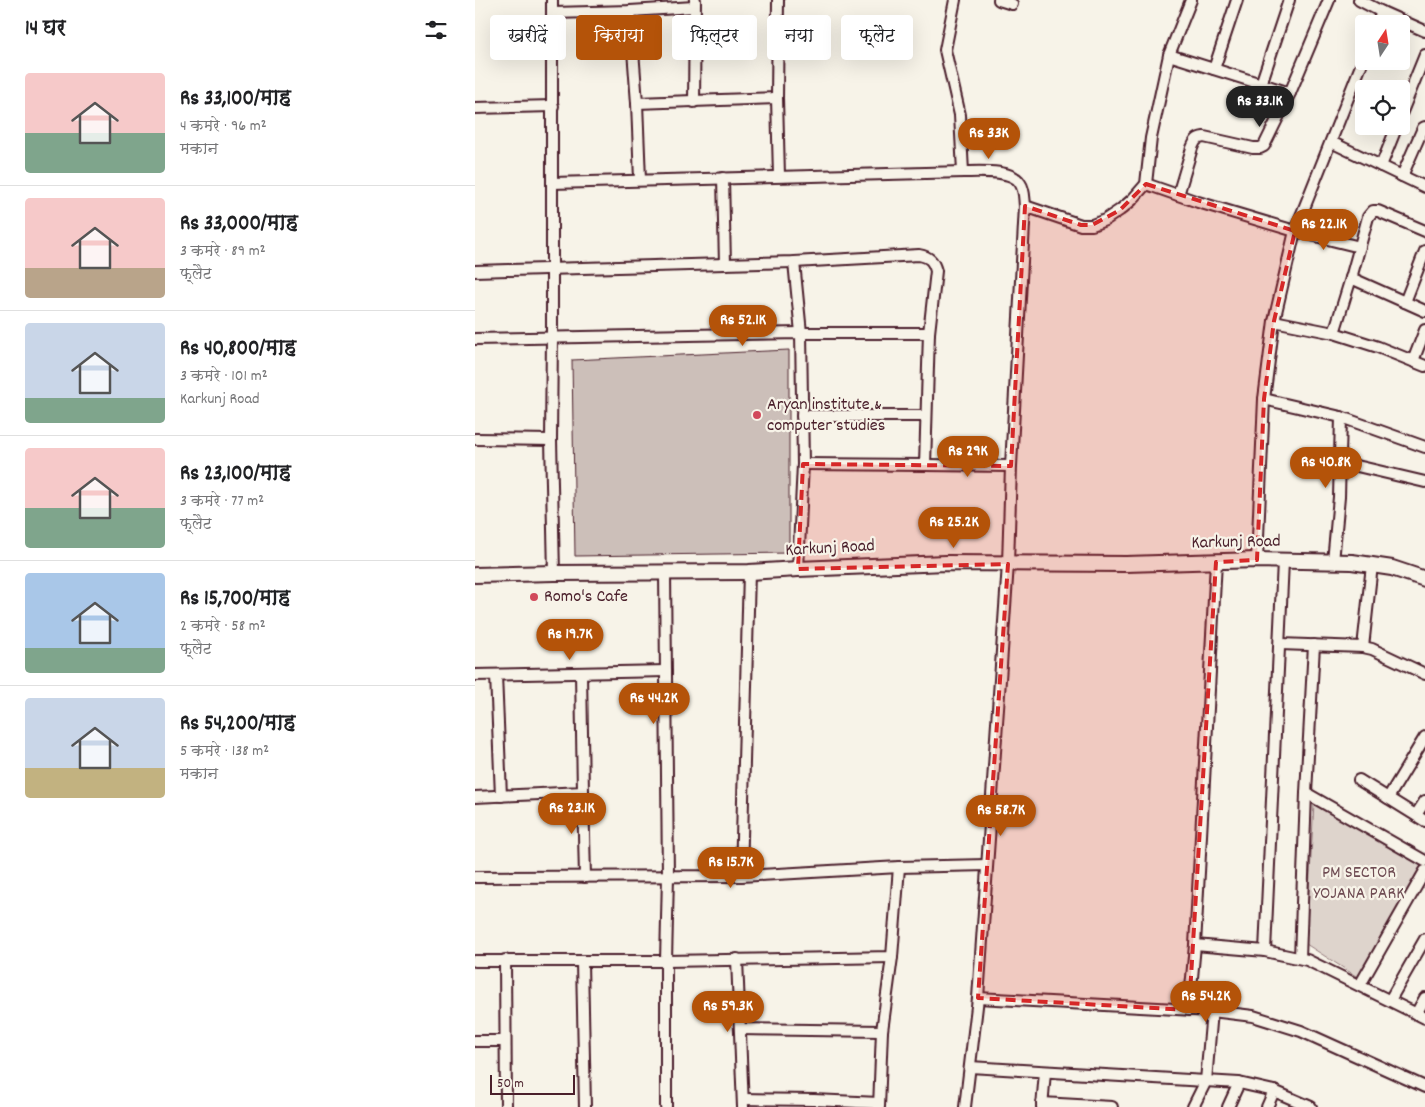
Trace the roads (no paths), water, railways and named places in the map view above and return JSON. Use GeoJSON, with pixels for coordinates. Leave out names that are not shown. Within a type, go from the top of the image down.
{"type":"FeatureCollection","features":[{"type":"Feature","properties":{"kind":"street"},"geometry":{"type":"LineString","coordinates":[[552,0],[553,337],[551,440],[554,573]]}},
{"type":"Feature","properties":{"kind":"street"},"geometry":{"type":"LineString","coordinates":[[778,0],[777,98],[779,176]]}},
{"type":"Feature","properties":{"kind":"street"},"geometry":{"type":"LineString","coordinates":[[955,0],[945,50],[960,115],[963,172]]}},
{"type":"Feature","properties":{"kind":"street"},"geometry":{"type":"LineString","coordinates":[[999,0],[1011,4]]}},
{"type":"Feature","properties":{"kind":"street"},"geometry":{"type":"LineString","coordinates":[[1025,206],[1081,225],[1092,225],[1105,220],[1120,210],[1146,184],[1151,138],[1169,55],[1191,0]]}},
{"type":"Feature","properties":{"kind":"street"},"geometry":{"type":"LineString","coordinates":[[1214,69],[1237,0]]}},
{"type":"Feature","properties":{"kind":"street"},"geometry":{"type":"LineString","coordinates":[[1261,84],[1289,0]]}},
{"type":"Feature","properties":{"kind":"street"},"geometry":{"type":"LineString","coordinates":[[1178,195],[1192,148],[1198,138],[1204,136],[1253,148],[1265,146],[1290,93],[1329,0]]}},
{"type":"Feature","properties":{"kind":"street"},"geometry":{"type":"LineString","coordinates":[[1365,1],[1382,12],[1425,31]]}},
{"type":"Feature","properties":{"kind":"street"},"geometry":{"type":"LineString","coordinates":[[553,13],[630,11],[695,4],[694,102]]}},
{"type":"Feature","properties":{"kind":"street"},"geometry":{"type":"LineString","coordinates":[[630,11],[637,103],[640,180]]}},
{"type":"Feature","properties":{"kind":"street"},"geometry":{"type":"LineString","coordinates":[[1169,55],[1290,93]]}},
{"type":"Feature","properties":{"kind":"street"},"geometry":{"type":"LineString","coordinates":[[1410,92],[1425,55]]}},
{"type":"Feature","properties":{"kind":"street"},"geometry":{"type":"LineString","coordinates":[[1257,560],[1264,399],[1275,321],[1295,230],[1359,70]]}},
{"type":"Feature","properties":{"kind":"street"},"geometry":{"type":"LineString","coordinates":[[637,103],[777,98]]}},
{"type":"Feature","properties":{"kind":"street"},"geometry":{"type":"LineString","coordinates":[[475,108],[553,106]]}},
{"type":"Feature","properties":{"kind":"street"},"geometry":{"type":"LineString","coordinates":[[1402,176],[1425,127]]}},
{"type":"Feature","properties":{"kind":"street"},"geometry":{"type":"LineString","coordinates":[[1381,166],[1393,135]]}},
{"type":"Feature","properties":{"kind":"street"},"geometry":{"type":"LineString","coordinates":[[1331,142],[1425,187]]}},
{"type":"Feature","properties":{"kind":"street"},"geometry":{"type":"LineString","coordinates":[[552,183],[963,172],[1009,175],[1019,180],[1023,189],[1025,206],[1011,466],[1008,564],[978,998],[965,1107]]}},
{"type":"Feature","properties":{"kind":"street"},"geometry":{"type":"LineString","coordinates":[[723,178],[725,264]]}},
{"type":"Feature","properties":{"kind":"street"},"geometry":{"type":"LineString","coordinates":[[1146,184],[1295,230],[1360,247]]}},
{"type":"Feature","properties":{"kind":"street"},"geometry":{"type":"LineString","coordinates":[[1334,332],[1369,217],[1373,211],[1378,211],[1425,231]]}},
{"type":"Feature","properties":{"kind":"street"},"geometry":{"type":"LineString","coordinates":[[1405,302],[1425,251]]}},
{"type":"Feature","properties":{"kind":"street"},"geometry":{"type":"LineString","coordinates":[[475,271],[794,262],[919,255],[928,257],[933,262],[935,271],[929,332],[925,465]]}},
{"type":"Feature","properties":{"kind":"street"},"geometry":{"type":"LineString","coordinates":[[794,262],[801,333],[803,464],[798,568]]}},
{"type":"Feature","properties":{"kind":"street"},"geometry":{"type":"LineString","coordinates":[[1351,278],[1425,311]]}},
{"type":"Feature","properties":{"kind":"street"},"geometry":{"type":"LineString","coordinates":[[1275,321],[1334,332],[1425,366]]}},
{"type":"Feature","properties":{"kind":"street"},"geometry":{"type":"LineString","coordinates":[[1413,361],[1425,330]]}},
{"type":"Feature","properties":{"kind":"street"},"geometry":{"type":"LineString","coordinates":[[475,339],[929,332]]}},
{"type":"Feature","properties":{"kind":"street"},"geometry":{"type":"LineString","coordinates":[[1264,399],[1341,417],[1425,447]]}},
{"type":"Feature","properties":{"kind":"street"},"geometry":{"type":"LineString","coordinates":[[802,416],[927,416]]}},
{"type":"Feature","properties":{"kind":"street"},"geometry":{"type":"LineString","coordinates":[[1333,562],[1341,417]]}},
{"type":"Feature","properties":{"kind":"street"},"geometry":{"type":"LineString","coordinates":[[475,439],[551,440]]}},
{"type":"Feature","properties":{"kind":"street"},"geometry":{"type":"LineString","coordinates":[[1340,462],[1425,482]]}},
{"type":"Feature","properties":{"kind":"street"},"geometry":{"type":"LineString","coordinates":[[803,464],[1011,466]]}},
{"type":"Feature","properties":{"kind":"street","name":"Karkunj Road"},"geometry":{"type":"LineString","coordinates":[[475,575],[749,572],[798,568],[946,563],[1216,562],[1257,560],[1352,562],[1392,568],[1425,579]]}},
{"type":"Feature","properties":{"kind":"street"},"geometry":{"type":"LineString","coordinates":[[1265,951],[1283,561]]}},
{"type":"Feature","properties":{"kind":"street"},"geometry":{"type":"LineString","coordinates":[[1189,1010],[1195,944],[1216,562]]}},
{"type":"Feature","properties":{"kind":"street"},"geometry":{"type":"LineString","coordinates":[[1363,647],[1372,565]]}},
{"type":"Feature","properties":{"kind":"street"},"geometry":{"type":"LineString","coordinates":[[741,876],[749,572]]}},
{"type":"Feature","properties":{"kind":"street"},"geometry":{"type":"LineString","coordinates":[[665,573],[668,876],[666,1107]]}},
{"type":"Feature","properties":{"kind":"street"},"geometry":{"type":"LineString","coordinates":[[1280,644],[1363,647],[1372,649],[1425,674]]}},
{"type":"Feature","properties":{"kind":"street"},"geometry":{"type":"LineString","coordinates":[[1300,958],[1314,645]]}},
{"type":"Feature","properties":{"kind":"street"},"geometry":{"type":"LineString","coordinates":[[475,676],[666,671]]}},
{"type":"Feature","properties":{"kind":"street"},"geometry":{"type":"LineString","coordinates":[[581,673],[585,877]]}},
{"type":"Feature","properties":{"kind":"street"},"geometry":{"type":"LineString","coordinates":[[495,675],[501,796]]}},
{"type":"Feature","properties":{"kind":"street"},"geometry":{"type":"LineString","coordinates":[[1388,798],[1425,737]]}},
{"type":"Feature","properties":{"kind":"street"},"geometry":{"type":"LineString","coordinates":[[1359,780],[1421,818],[1425,801]]}},
{"type":"Feature","properties":{"kind":"street"},"geometry":{"type":"LineString","coordinates":[[475,797],[583,792]]}},
{"type":"Feature","properties":{"kind":"street"},"geometry":{"type":"LineString","coordinates":[[1306,793],[1425,862]]}},
{"type":"Feature","properties":{"kind":"street"},"geometry":{"type":"LineString","coordinates":[[475,877],[741,876],[899,867],[987,865]]}},
{"type":"Feature","properties":{"kind":"street"},"geometry":{"type":"LineString","coordinates":[[737,959],[743,1103],[814,1100],[879,1105],[882,1031],[892,957],[899,867]]}},
{"type":"Feature","properties":{"kind":"street"},"geometry":{"type":"LineString","coordinates":[[1360,985],[1425,871]]}},
{"type":"Feature","properties":{"kind":"street"},"geometry":{"type":"LineString","coordinates":[[1390,1000],[1425,939]]}},
{"type":"Feature","properties":{"kind":"street"},"geometry":{"type":"LineString","coordinates":[[1195,944],[1265,951],[1307,960],[1420,1016],[1425,998]]}},
{"type":"Feature","properties":{"kind":"street"},"geometry":{"type":"LineString","coordinates":[[475,961],[582,962],[892,957]]}},
{"type":"Feature","properties":{"kind":"street"},"geometry":{"type":"LineString","coordinates":[[505,960],[505,1107]]}},
{"type":"Feature","properties":{"kind":"street"},"geometry":{"type":"LineString","coordinates":[[582,962],[585,1107]]}},
{"type":"Feature","properties":{"kind":"street"},"geometry":{"type":"LineString","coordinates":[[978,998],[1212,1011],[1253,1016],[1301,1031],[1425,1087]]}},
{"type":"Feature","properties":{"kind":"street"},"geometry":{"type":"LineString","coordinates":[[1193,1107],[1206,1081],[1212,1011]]}},
{"type":"Feature","properties":{"kind":"street"},"geometry":{"type":"LineString","coordinates":[[740,1029],[882,1031]]}},
{"type":"Feature","properties":{"kind":"street"},"geometry":{"type":"LineString","coordinates":[[475,1041],[505,1041]]}},
{"type":"Feature","properties":{"kind":"street"},"geometry":{"type":"LineString","coordinates":[[969,1068],[1239,1083],[1274,1091],[1305,1106]]}},
{"type":"Feature","properties":{"kind":"street"},"geometry":{"type":"LineString","coordinates":[[1045,1072],[1042,1105],[1112,1107]]}},
{"type":"Feature","properties":{"kind":"street"},"geometry":{"type":"LineString","coordinates":[[1228,1107],[1239,1083]]}},
{"type":"Feature","properties":{"kind":"street"},"geometry":{"type":"LineString","coordinates":[[1267,1107],[1274,1091]]}},
{"type":"Feature","properties":{"kind":"place","name":"Aryan institute & computer studies"},"geometry":{"type":"Point","coordinates":[757,415]}},
{"type":"Feature","properties":{"kind":"place","name":"Romo's Cafe"},"geometry":{"type":"Point","coordinates":[534,597]}},
{"type":"Feature","properties":{"kind":"park label","name":"PM SECTOR YOJANA PARK"},"geometry":{"type":"Point","coordinates":[1359,883]}}]}
